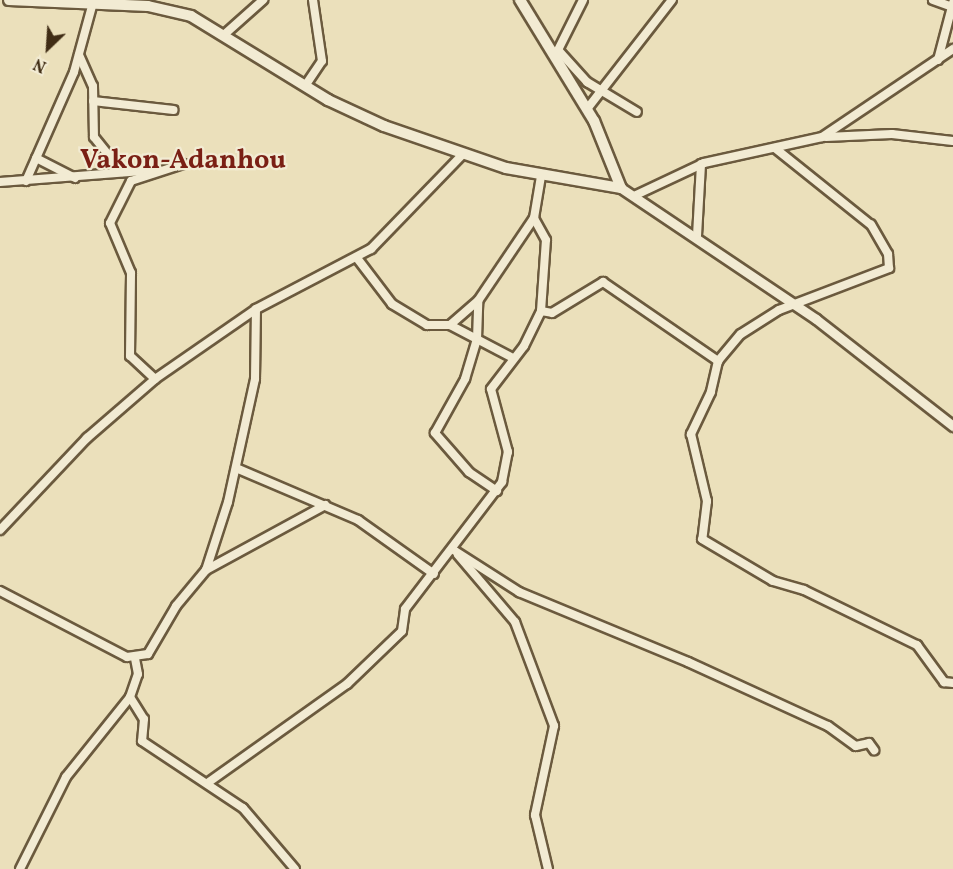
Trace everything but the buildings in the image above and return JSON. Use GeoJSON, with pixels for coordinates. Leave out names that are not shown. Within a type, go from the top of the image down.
{"type":"FeatureCollection","features":[{"type":"Feature","properties":{"kind":"main road"},"geometry":{"type":"LineString","coordinates":[[9,0],[172,10],[226,33],[305,86],[384,126],[462,155],[541,176],[621,188]]}},
{"type":"Feature","properties":{"kind":"main road"},"geometry":{"type":"LineString","coordinates":[[520,0],[557,52],[587,109],[621,188]]}},
{"type":"Feature","properties":{"kind":"street"},"geometry":{"type":"LineString","coordinates":[[226,33],[263,0]]}},
{"type":"Feature","properties":{"kind":"street"},"geometry":{"type":"LineString","coordinates":[[305,86],[322,61],[313,0]]}},
{"type":"Feature","properties":{"kind":"street"},"geometry":{"type":"LineString","coordinates":[[583,0],[557,52],[600,91],[637,112]]}},
{"type":"Feature","properties":{"kind":"street"},"geometry":{"type":"LineString","coordinates":[[587,109],[672,0]]}},
{"type":"Feature","properties":{"kind":"street"},"geometry":{"type":"LineString","coordinates":[[933,0],[952,5],[938,60]]}},
{"type":"Feature","properties":{"kind":"street"},"geometry":{"type":"LineString","coordinates":[[26,181],[79,55],[92,6]]}},
{"type":"Feature","properties":{"kind":"street"},"geometry":{"type":"LineString","coordinates":[[822,137],[953,49]]}},
{"type":"Feature","properties":{"kind":"street"},"geometry":{"type":"LineString","coordinates":[[79,55],[93,86],[94,137],[122,172]]}},
{"type":"Feature","properties":{"kind":"street"},"geometry":{"type":"LineString","coordinates":[[93,101],[173,110]]}},
{"type":"Feature","properties":{"kind":"street"},"geometry":{"type":"LineString","coordinates":[[636,195],[701,164],[822,137],[892,134],[953,141]]}},
{"type":"Feature","properties":{"kind":"street"},"geometry":{"type":"LineString","coordinates":[[775,148],[871,225],[890,262],[885,273],[793,303],[741,334],[718,361],[711,392],[692,434],[707,501],[702,539],[773,581],[804,590],[917,645],[944,682],[953,683]]}},
{"type":"Feature","properties":{"kind":"street"},"geometry":{"type":"LineString","coordinates":[[0,530],[87,438],[154,379],[256,309],[357,258],[398,226],[462,155]]}},
{"type":"Feature","properties":{"kind":"street"},"geometry":{"type":"LineString","coordinates":[[36,158],[77,179]]}},
{"type":"Feature","properties":{"kind":"street"},"geometry":{"type":"LineString","coordinates":[[697,236],[701,164]]}},
{"type":"Feature","properties":{"kind":"street"},"geometry":{"type":"LineString","coordinates":[[0,182],[77,179],[122,172],[157,171],[183,165]]}},
{"type":"Feature","properties":{"kind":"street"},"geometry":{"type":"LineString","coordinates":[[154,379],[130,356],[131,273],[110,223],[125,186],[157,171]]}},
{"type":"Feature","properties":{"kind":"street"},"geometry":{"type":"LineString","coordinates":[[357,258],[392,304],[412,319],[440,328],[450,325],[478,301],[534,218],[541,176]]}},
{"type":"Feature","properties":{"kind":"street"},"geometry":{"type":"LineString","coordinates":[[621,188],[636,195],[793,303],[953,426]]}},
{"type":"Feature","properties":{"kind":"street"},"geometry":{"type":"LineString","coordinates":[[209,782],[347,684],[402,631],[405,609],[497,491],[508,452],[491,389],[511,357],[524,346],[541,311],[546,240],[534,218]]}},
{"type":"Feature","properties":{"kind":"street"},"geometry":{"type":"LineString","coordinates":[[541,311],[552,313],[603,282],[718,361]]}},
{"type":"Feature","properties":{"kind":"street"},"geometry":{"type":"LineString","coordinates":[[478,301],[477,339],[465,379],[435,433],[469,472],[497,491]]}},
{"type":"Feature","properties":{"kind":"street"},"geometry":{"type":"LineString","coordinates":[[206,570],[236,468],[255,379],[256,309]]}},
{"type":"Feature","properties":{"kind":"street"},"geometry":{"type":"LineString","coordinates":[[450,325],[511,357]]}},
{"type":"Feature","properties":{"kind":"street"},"geometry":{"type":"LineString","coordinates":[[236,468],[325,505],[370,527],[434,574]]}},
{"type":"Feature","properties":{"kind":"street"},"geometry":{"type":"LineString","coordinates":[[0,591],[135,658],[148,654],[176,606],[206,570],[325,505]]}},
{"type":"Feature","properties":{"kind":"street"},"geometry":{"type":"LineString","coordinates":[[452,549],[519,592],[800,712],[856,746],[869,743],[874,750]]}},
{"type":"Feature","properties":{"kind":"street"},"geometry":{"type":"LineString","coordinates":[[452,549],[515,622],[554,726],[534,815],[548,869]]}},
{"type":"Feature","properties":{"kind":"street"},"geometry":{"type":"LineString","coordinates":[[20,869],[66,777],[130,697],[138,674],[135,658]]}},
{"type":"Feature","properties":{"kind":"street"},"geometry":{"type":"LineString","coordinates":[[130,697],[144,719],[142,741],[209,782],[243,808],[295,869]]}},
{"type":"Feature","properties":{"kind":"district","name":"Vakon-Adanhou"},"geometry":{"type":"Point","coordinates":[183,162]}}]}
